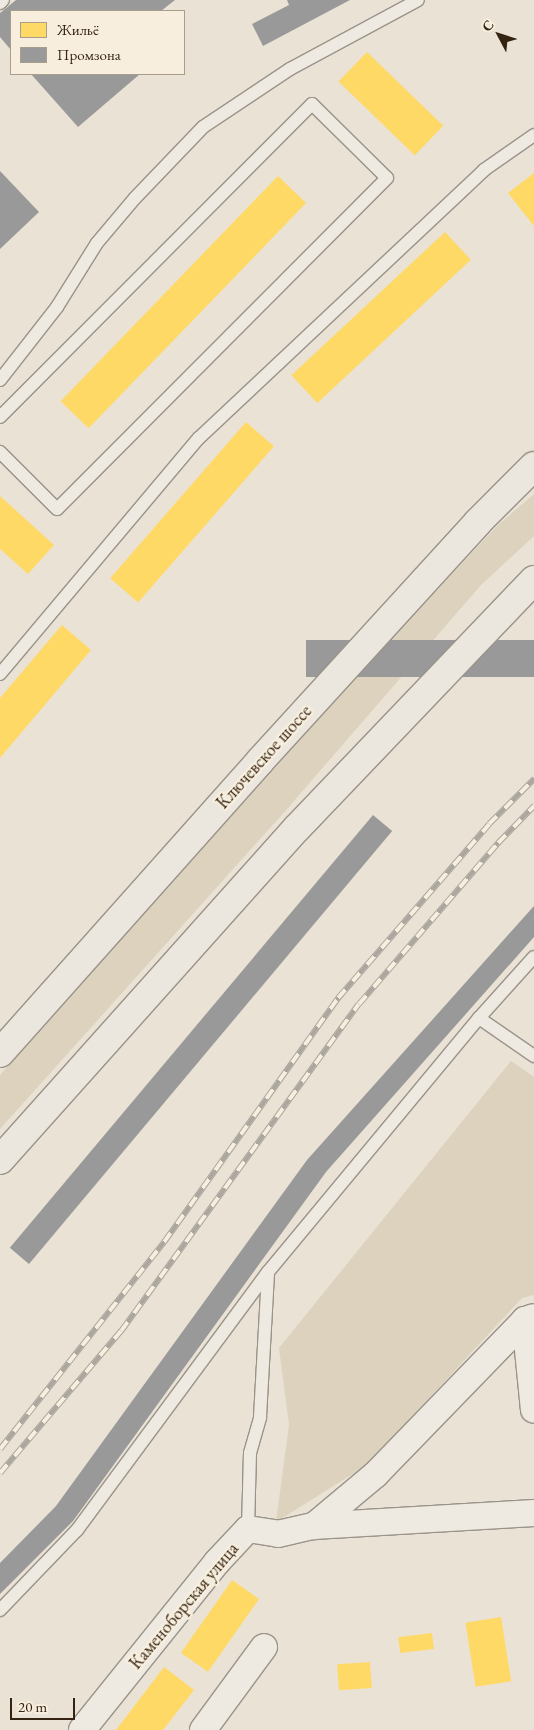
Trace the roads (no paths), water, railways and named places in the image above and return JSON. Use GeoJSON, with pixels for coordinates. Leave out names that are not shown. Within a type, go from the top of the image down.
{"type":"FeatureCollection","features":[{"type":"Feature","properties":{"kind":"main road","name":"Ключевское шоссе"},"geometry":{"type":"LineString","coordinates":[[0,1053],[286,732],[478,522],[534,466]]}},
{"type":"Feature","properties":{"kind":"main road"},"geometry":{"type":"LineString","coordinates":[[0,1160],[297,828],[534,580]]}},
{"type":"Feature","properties":{"kind":"street"},"geometry":{"type":"LineString","coordinates":[[314,1526],[375,1475],[529,1318]]}},
{"type":"Feature","properties":{"kind":"street"},"geometry":{"type":"LineString","coordinates":[[529,1318],[534,1410]]}},
{"type":"Feature","properties":{"kind":"street"},"geometry":{"type":"LineString","coordinates":[[248,1529],[278,1534],[314,1526],[534,1513]]}},
{"type":"Feature","properties":{"kind":"street","name":"Каменоборская улица"},"geometry":{"type":"LineString","coordinates":[[82,1730],[218,1562],[248,1529]]}},
{"type":"Feature","properties":{"kind":"street"},"geometry":{"type":"LineString","coordinates":[[202,1730],[264,1647]]}},
{"type":"Feature","properties":{"kind":"lane"},"geometry":{"type":"LineString","coordinates":[[0,380],[57,307],[97,243],[136,198],[203,128],[290,69],[418,0]]}},
{"type":"Feature","properties":{"kind":"lane"},"geometry":{"type":"LineString","coordinates":[[0,417],[312,104],[386,178],[57,509],[0,452]]}},
{"type":"Feature","properties":{"kind":"lane"},"geometry":{"type":"LineString","coordinates":[[0,674],[199,438],[484,170],[534,135]]}},
{"type":"Feature","properties":{"kind":"lane"},"geometry":{"type":"LineString","coordinates":[[0,1610],[78,1530],[268,1272],[479,1018],[534,958]]}},
{"type":"Feature","properties":{"kind":"lane"},"geometry":{"type":"LineString","coordinates":[[479,1018],[534,1056]]}},
{"type":"Feature","properties":{"kind":"lane"},"geometry":{"type":"LineString","coordinates":[[248,1529],[250,1453],[260,1417],[268,1272]]}},
{"type":"Feature","properties":{"kind":"railway"},"geometry":{"type":"LineString","coordinates":[[0,1449],[164,1242],[338,998],[489,824],[534,779]]}},
{"type":"Feature","properties":{"kind":"railway"},"geometry":{"type":"LineString","coordinates":[[0,1473],[121,1331],[359,1004],[498,843],[534,806]]}}]}
